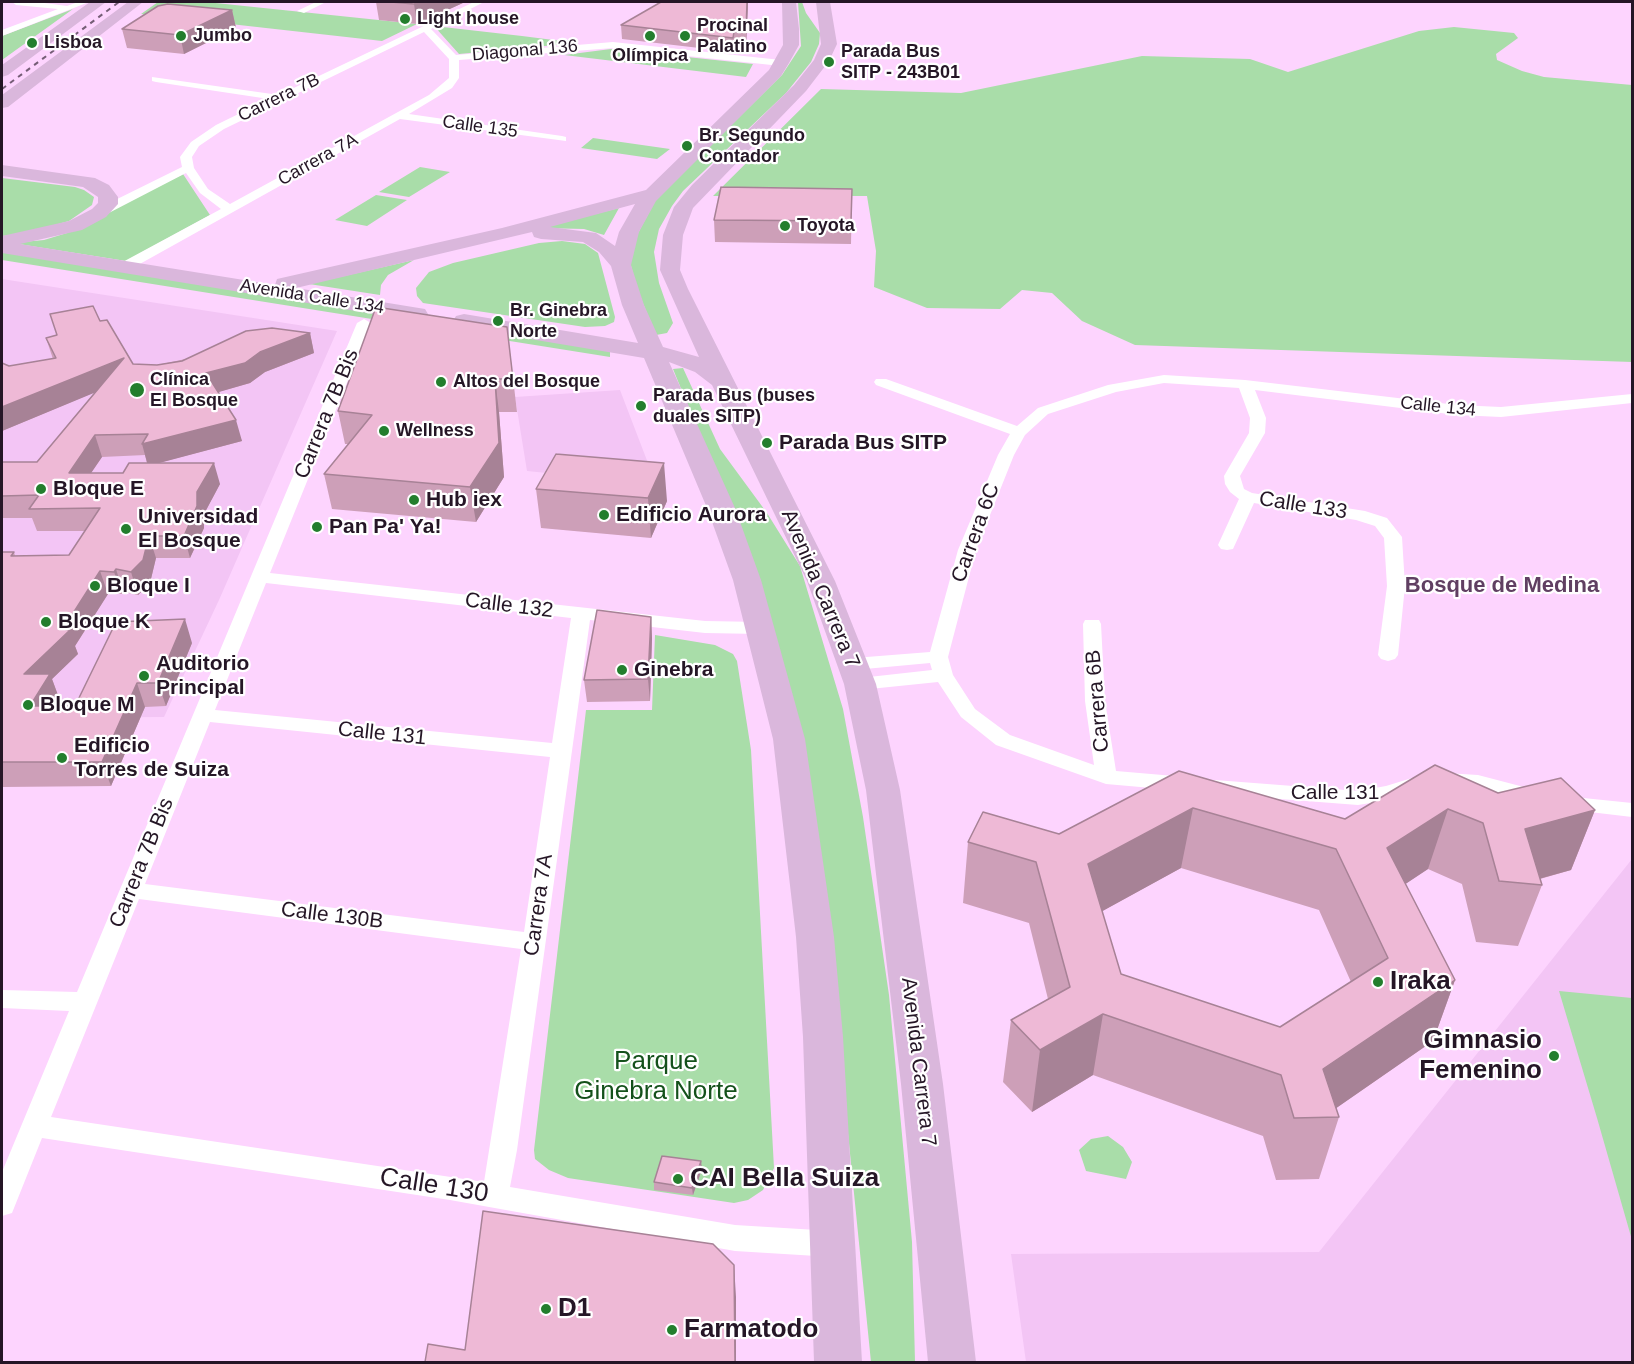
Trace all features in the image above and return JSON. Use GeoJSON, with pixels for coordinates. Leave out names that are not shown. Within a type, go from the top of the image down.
{"type":"FeatureCollection","features":[{"type":"Feature","properties":{"kind":"main road"},"geometry":{"type":"LineString","coordinates":[[2,72],[99,2]]}},
{"type":"Feature","properties":{"kind":"main road"},"geometry":{"type":"LineString","coordinates":[[2,103],[136,2]]}},
{"type":"Feature","properties":{"kind":"main road"},"geometry":{"type":"LineString","coordinates":[[789,2],[791,45],[781,63],[774,73],[651,194],[629,232],[621,265],[626,286],[656,361],[721,508],[747,580],[789,739],[812,916],[826,1081],[838,1362]]}},
{"type":"Feature","properties":{"kind":"main road"},"geometry":{"type":"LineString","coordinates":[[808,2],[811,14],[827,25]]}},
{"type":"Feature","properties":{"kind":"main road","name":"Avenida Carrera 7"},"geometry":{"type":"LineString","coordinates":[[823,2],[829,44],[821,61],[808,79],[699,189],[681,212],[670,251],[670,270],[692,321],[821,580],[857,674],[883,790],[922,1084],[952,1362]]}},
{"type":"Feature","properties":{"kind":"main road"},"geometry":{"type":"LineString","coordinates":[[2,171],[88,182],[102,189],[108,197],[108,204],[99,213],[61,230],[2,241]]}},
{"type":"Feature","properties":{"kind":"main road"},"geometry":{"type":"LineString","coordinates":[[253,287],[310,280],[607,208],[651,194]]}},
{"type":"Feature","properties":{"kind":"main road"},"geometry":{"type":"LineString","coordinates":[[408,312],[397,297],[397,282],[410,267],[435,258],[518,237],[552,232],[589,237],[606,248],[621,265]]}},
{"type":"Feature","properties":{"kind":"main road","name":"Avenida Calle 134"},"geometry":{"type":"LineString","coordinates":[[2,247],[408,312],[656,361]]}},
{"type":"Feature","properties":{"kind":"main road","name":"Avenida Calle 134"},"geometry":{"type":"LineString","coordinates":[[2,265],[423,332]]}},
{"type":"Feature","properties":{"kind":"main road"},"geometry":{"type":"LineString","coordinates":[[656,361],[692,321]]}},
{"type":"Feature","properties":{"kind":"main road","name":"Avenida Calle 134"},"geometry":{"type":"LineString","coordinates":[[447,336],[618,363],[693,362],[722,382]]}},
{"type":"Feature","properties":{"kind":"street"},"geometry":{"type":"LineString","coordinates":[[16,2],[69,8]]}},
{"type":"Feature","properties":{"kind":"street"},"geometry":{"type":"LineString","coordinates":[[2,33],[85,2]]}},
{"type":"Feature","properties":{"kind":"street"},"geometry":{"type":"LineString","coordinates":[[301,11],[322,2]]}},
{"type":"Feature","properties":{"kind":"street","name":"Carrera 7B"},"geometry":{"type":"LineString","coordinates":[[188,168],[186,157],[195,144],[207,134],[480,2]]}},
{"type":"Feature","properties":{"kind":"street"},"geometry":{"type":"LineString","coordinates":[[425,28],[454,58]]}},
{"type":"Feature","properties":{"kind":"street"},"geometry":{"type":"LineString","coordinates":[[596,45],[618,32]]}},
{"type":"Feature","properties":{"kind":"street","name":"Diagonal 136"},"geometry":{"type":"LineString","coordinates":[[454,58],[596,45],[620,45],[781,63]]}},
{"type":"Feature","properties":{"kind":"street","name":"Carrera 7A"},"geometry":{"type":"LineString","coordinates":[[124,267],[433,97],[448,86],[454,78],[454,58]]}},
{"type":"Feature","properties":{"kind":"street"},"geometry":{"type":"LineString","coordinates":[[156,79],[280,98]]}},
{"type":"Feature","properties":{"kind":"street","name":"Calle 135"},"geometry":{"type":"LineString","coordinates":[[399,116],[562,139]]}},
{"type":"Feature","properties":{"kind":"street"},"geometry":{"type":"LineString","coordinates":[[99,213],[188,168],[204,191],[230,209]]}},
{"type":"Feature","properties":{"kind":"street","name":"Carrera 7B Bis"},"geometry":{"type":"LineString","coordinates":[[2,1204],[364,322]]}},
{"type":"Feature","properties":{"kind":"street","name":"Carrera 6C"},"geometry":{"type":"LineString","coordinates":[[940,666],[967,550],[1006,455],[1019,432],[1043,411],[1113,388],[1164,380],[1245,384]]}},
{"type":"Feature","properties":{"kind":"street"},"geometry":{"type":"LineString","coordinates":[[881,382],[1019,432]]}},
{"type":"Feature","properties":{"kind":"street"},"geometry":{"type":"LineString","coordinates":[[1227,545],[1248,497],[1238,492],[1233,484],[1232,476],[1257,434],[1258,418],[1245,384]]}},
{"type":"Feature","properties":{"kind":"street","name":"Calle 134"},"geometry":{"type":"LineString","coordinates":[[1245,384],[1456,410],[1501,412],[1632,399]]}},
{"type":"Feature","properties":{"kind":"street","name":"Calle 133"},"geometry":{"type":"LineString","coordinates":[[1248,497],[1359,515],[1381,522],[1393,537],[1395,594],[1388,655]]}},
{"type":"Feature","properties":{"kind":"street","name":"Calle 132"},"geometry":{"type":"LineString","coordinates":[[259,577],[581,615],[705,627],[760,628]]}},
{"type":"Feature","properties":{"kind":"street","name":"Carrera 7A"},"geometry":{"type":"LineString","coordinates":[[495,1196],[504,1150],[581,615]]}},
{"type":"Feature","properties":{"kind":"street","name":"Carrera 6B"},"geometry":{"type":"LineString","coordinates":[[1092,624],[1095,701],[1106,777]]}},
{"type":"Feature","properties":{"kind":"street"},"geometry":{"type":"LineString","coordinates":[[857,674],[940,666],[969,713],[1003,740],[1106,777]]}},
{"type":"Feature","properties":{"kind":"street","name":"Calle 131"},"geometry":{"type":"LineString","coordinates":[[203,715],[561,751]]}},
{"type":"Feature","properties":{"kind":"street","name":"Calle 131"},"geometry":{"type":"LineString","coordinates":[[1106,777],[1358,798],[1389,793],[1434,780],[1455,779],[1478,782],[1553,801],[1632,810]]}},
{"type":"Feature","properties":{"kind":"street","name":"Calle 130B"},"geometry":{"type":"LineString","coordinates":[[130,890],[533,942]]}},
{"type":"Feature","properties":{"kind":"street"},"geometry":{"type":"LineString","coordinates":[[2,999],[66,999],[85,1002]]}},
{"type":"Feature","properties":{"kind":"street","name":"Calle 130"},"geometry":{"type":"LineString","coordinates":[[34,1126],[495,1196],[735,1238],[833,1245]]}},
{"type":"Feature","properties":{"kind":"shaded area","name":"Universidad El Bosque"},"geometry":{"type":"Polygon","coordinates":[[[2,279],[337,331],[219,600],[164,717],[2,718],[2,279]]]}},
{"type":"Feature","properties":{"kind":"shaded area"},"geometry":{"type":"Polygon","coordinates":[[[620,390],[656,484],[527,471],[515,397],[620,390]]]}},
{"type":"Feature","properties":{"kind":"shaded area","name":"Gimnasio Femenino"},"geometry":{"type":"Polygon","coordinates":[[[1632,859],[1632,1362],[1026,1362],[1011,1254],[1319,1252],[1632,859]]]}},
{"type":"Feature","properties":{"kind":"green space"},"geometry":{"type":"Polygon","coordinates":[[[158,2],[206,2],[417,24],[382,41],[141,14],[158,2]]]}},
{"type":"Feature","properties":{"kind":"green space"},"geometry":{"type":"Polygon","coordinates":[[[798,2],[802,2],[806,13],[820,33],[819,44],[811,62],[786,93],[683,191],[659,229],[654,252],[659,283],[673,323],[667,333],[656,335],[637,289],[631,266],[631,247],[655,200],[782,75],[801,46],[798,2]]]}},
{"type":"Feature","properties":{"kind":"green space"},"geometry":{"type":"Polygon","coordinates":[[[73,9],[2,60],[2,36],[73,9]]]}},
{"type":"Feature","properties":{"kind":"green space"},"geometry":{"type":"Polygon","coordinates":[[[434,26],[522,36],[577,43],[459,54],[434,26]]]}},
{"type":"Feature","properties":{"kind":"green space"},"geometry":{"type":"Polygon","coordinates":[[[1454,27],[1514,33],[1518,38],[1496,54],[1497,60],[1522,71],[1544,77],[1632,85],[1632,362],[1135,345],[1082,321],[1052,293],[1022,290],[1000,309],[927,308],[874,287],[876,251],[867,196],[713,196],[821,89],[961,93],[1142,56],[1250,59],[1288,72],[1419,31],[1454,27]]]}},
{"type":"Feature","properties":{"kind":"green space"},"geometry":{"type":"Polygon","coordinates":[[[611,49],[753,64],[746,77],[564,55],[611,49]]]}},
{"type":"Feature","properties":{"kind":"green space"},"geometry":{"type":"Polygon","coordinates":[[[593,138],[670,149],[657,159],[581,148],[593,138]]]}},
{"type":"Feature","properties":{"kind":"green space"},"geometry":{"type":"Polygon","coordinates":[[[420,167],[450,172],[409,197],[379,192],[420,167]]]}},
{"type":"Feature","properties":{"kind":"green space"},"geometry":{"type":"Polygon","coordinates":[[[183,174],[210,215],[126,261],[12,243],[44,240],[67,233],[183,174]]]}},
{"type":"Feature","properties":{"kind":"green space"},"geometry":{"type":"Polygon","coordinates":[[[2,178],[75,187],[94,197],[92,205],[69,221],[23,234],[2,236],[2,178]]]}},
{"type":"Feature","properties":{"kind":"green space"},"geometry":{"type":"Polygon","coordinates":[[[376,195],[407,200],[367,226],[335,220],[376,195]]]}},
{"type":"Feature","properties":{"kind":"green space"},"geometry":{"type":"Polygon","coordinates":[[[619,208],[604,235],[584,229],[539,228],[619,208]]]}},
{"type":"Feature","properties":{"kind":"green space"},"geometry":{"type":"Polygon","coordinates":[[[562,241],[585,244],[598,253],[615,317],[614,322],[605,326],[585,327],[423,303],[417,296],[416,288],[429,272],[453,263],[539,243],[562,241]]]}},
{"type":"Feature","properties":{"kind":"green space"},"geometry":{"type":"Polygon","coordinates":[[[2,251],[284,295],[610,350],[610,357],[2,260],[2,251]]]}},
{"type":"Feature","properties":{"kind":"green space"},"geometry":{"type":"Polygon","coordinates":[[[414,260],[388,275],[381,285],[380,295],[309,284],[414,260]]]}},
{"type":"Feature","properties":{"kind":"green space"},"geometry":{"type":"Polygon","coordinates":[[[683,368],[720,449],[767,513],[800,566],[843,709],[863,817],[889,995],[912,1242],[915,1362],[871,1362],[830,955],[729,506],[673,369],[683,368]]]}},
{"type":"Feature","properties":{"kind":"green space","name":"Parque Ginebra Norte"},"geometry":{"type":"Polygon","coordinates":[[[655,635],[715,645],[733,654],[737,661],[751,750],[774,1168],[763,1190],[748,1200],[734,1203],[568,1178],[549,1170],[535,1159],[534,1150],[586,710],[652,710],[655,635]]]}},
{"type":"Feature","properties":{"kind":"green space"},"geometry":{"type":"Polygon","coordinates":[[[1559,991],[1632,998],[1632,1240],[1597,1118],[1559,991]]]}},
{"type":"Feature","properties":{"kind":"green space"},"geometry":{"type":"Polygon","coordinates":[[[1108,1136],[1123,1147],[1132,1162],[1126,1179],[1086,1171],[1079,1150],[1091,1139],[1108,1136]]]}},
{"type":"Feature","properties":{"kind":"building"},"geometry":{"type":"Polygon","coordinates":[[[391,2],[420,2],[414,4],[391,2]]]}},
{"type":"Feature","properties":{"kind":"building"},"geometry":{"type":"Polygon","coordinates":[[[661,2],[747,2],[746,32],[734,32],[733,38],[621,25],[661,2]]]}},
{"type":"Feature","properties":{"kind":"building"},"geometry":{"type":"Polygon","coordinates":[[[168,4],[232,10],[180,35],[122,29],[158,6],[168,4]]]}},
{"type":"Feature","properties":{"kind":"building"},"geometry":{"type":"Polygon","coordinates":[[[721,187],[852,189],[851,221],[714,220],[721,187]]]}},
{"type":"Feature","properties":{"kind":"building"},"geometry":{"type":"Polygon","coordinates":[[[93,306],[100,321],[107,320],[133,364],[157,365],[182,361],[246,331],[272,328],[310,333],[260,352],[245,363],[206,373],[236,420],[142,444],[148,434],[95,435],[69,473],[123,473],[129,463],[214,463],[197,492],[197,506],[184,536],[149,536],[143,560],[131,572],[116,569],[114,572],[100,571],[63,629],[70,630],[24,674],[50,674],[30,706],[75,706],[116,622],[185,619],[158,683],[137,683],[102,762],[2,762],[2,552],[14,552],[11,556],[69,555],[100,508],[29,509],[39,495],[2,496],[2,462],[37,462],[124,358],[2,407],[2,363],[9,366],[56,358],[46,338],[57,335],[50,314],[93,306]]]}},
{"type":"Feature","properties":{"kind":"building"},"geometry":{"type":"Polygon","coordinates":[[[376,307],[507,327],[513,379],[495,379],[499,443],[470,487],[324,474],[372,415],[338,411],[376,307]]]}},
{"type":"Feature","properties":{"kind":"building"},"geometry":{"type":"Polygon","coordinates":[[[556,454],[664,463],[648,498],[536,489],[556,454]]]}},
{"type":"Feature","properties":{"kind":"building","name":"Ginebra"},"geometry":{"type":"Polygon","coordinates":[[[597,610],[651,617],[648,679],[584,680],[597,610]]]}},
{"type":"Feature","properties":{"kind":"building"},"geometry":{"type":"Polygon","coordinates":[[[1435,765],[1498,793],[1561,778],[1595,810],[1525,829],[1542,885],[1499,881],[1483,823],[1448,809],[1387,848],[1455,980],[1323,1069],[1339,1117],[1294,1118],[1281,1075],[1103,1014],[1040,1050],[1011,1020],[1070,987],[1036,862],[968,842],[983,812],[1059,834],[1179,771],[1345,819],[1435,765]],[[1193,808],[1088,864],[1121,974],[1280,1027],[1388,958],[1336,849],[1193,808]]]}},
{"type":"Feature","properties":{"kind":"building","name":"CAI Bella Suiza"},"geometry":{"type":"Polygon","coordinates":[[[662,1156],[701,1161],[692,1188],[654,1182],[662,1156]]]}},
{"type":"Feature","properties":{"kind":"building"},"geometry":{"type":"Polygon","coordinates":[[[483,1211],[713,1244],[734,1265],[735,1362],[425,1362],[428,1344],[465,1350],[483,1211]]]}},
{"type":"Feature","properties":{"kind":"railway"},"geometry":{"type":"LineString","coordinates":[[2,89],[119,2]]}},
{"type":"Feature","properties":{"kind":"place","name":"Light house"},"geometry":{"type":"Point","coordinates":[405,19]}},
{"type":"Feature","properties":{"kind":"place","name":"Jumbo"},"geometry":{"type":"Point","coordinates":[181,36]}},
{"type":"Feature","properties":{"kind":"place","name":"Olímpica"},"geometry":{"type":"Point","coordinates":[650,36]}},
{"type":"Feature","properties":{"kind":"place","name":"Procinal Palatino"},"geometry":{"type":"Point","coordinates":[685,36]}},
{"type":"Feature","properties":{"kind":"place","name":"Lisboa"},"geometry":{"type":"Point","coordinates":[32,43]}},
{"type":"Feature","properties":{"kind":"place","name":"Parada Bus SITP - 243B01"},"geometry":{"type":"Point","coordinates":[829,62]}},
{"type":"Feature","properties":{"kind":"place","name":"Br. Segundo Contador"},"geometry":{"type":"Point","coordinates":[687,146]}},
{"type":"Feature","properties":{"kind":"place","name":"Toyota"},"geometry":{"type":"Point","coordinates":[785,226]}},
{"type":"Feature","properties":{"kind":"place","name":"Br. Ginebra Norte"},"geometry":{"type":"Point","coordinates":[498,321]}},
{"type":"Feature","properties":{"kind":"place","name":"Altos del Bosque"},"geometry":{"type":"Point","coordinates":[441,382]}},
{"type":"Feature","properties":{"kind":"place","name":"Clínica El Bosque"},"geometry":{"type":"Point","coordinates":[137,390]}},
{"type":"Feature","properties":{"kind":"place","name":"Parada Bus (buses duales SITP)"},"geometry":{"type":"Point","coordinates":[641,406]}},
{"type":"Feature","properties":{"kind":"place","name":"Wellness"},"geometry":{"type":"Point","coordinates":[384,431]}},
{"type":"Feature","properties":{"kind":"place","name":"Parada Bus SITP"},"geometry":{"type":"Point","coordinates":[767,443]}},
{"type":"Feature","properties":{"kind":"place","name":"Bloque E"},"geometry":{"type":"Point","coordinates":[41,489]}},
{"type":"Feature","properties":{"kind":"place","name":"Hub iex"},"geometry":{"type":"Point","coordinates":[414,500]}},
{"type":"Feature","properties":{"kind":"place","name":"Edificio Aurora"},"geometry":{"type":"Point","coordinates":[604,515]}},
{"type":"Feature","properties":{"kind":"place","name":"Pan Pa' Ya!"},"geometry":{"type":"Point","coordinates":[317,527]}},
{"type":"Feature","properties":{"kind":"place","name":"Universidad El Bosque"},"geometry":{"type":"Point","coordinates":[126,529]}},
{"type":"Feature","properties":{"kind":"place","name":"Bloque I"},"geometry":{"type":"Point","coordinates":[95,586]}},
{"type":"Feature","properties":{"kind":"place","name":"Bloque K"},"geometry":{"type":"Point","coordinates":[46,622]}},
{"type":"Feature","properties":{"kind":"place","name":"Ginebra"},"geometry":{"type":"Point","coordinates":[622,670]}},
{"type":"Feature","properties":{"kind":"place","name":"Auditorio Principal"},"geometry":{"type":"Point","coordinates":[144,676]}},
{"type":"Feature","properties":{"kind":"place","name":"Bloque M"},"geometry":{"type":"Point","coordinates":[28,705]}},
{"type":"Feature","properties":{"kind":"place","name":"Edificio Torres de Suiza"},"geometry":{"type":"Point","coordinates":[62,758]}},
{"type":"Feature","properties":{"kind":"place","name":"Iraka"},"geometry":{"type":"Point","coordinates":[1378,982]}},
{"type":"Feature","properties":{"kind":"place","name":"Gimnasio Femenino"},"geometry":{"type":"Point","coordinates":[1554,1056]}},
{"type":"Feature","properties":{"kind":"place","name":"CAI Bella Suiza"},"geometry":{"type":"Point","coordinates":[678,1179]}},
{"type":"Feature","properties":{"kind":"place","name":"D1"},"geometry":{"type":"Point","coordinates":[546,1309]}},
{"type":"Feature","properties":{"kind":"place","name":"Farmatodo"},"geometry":{"type":"Point","coordinates":[672,1330]}},
{"type":"Feature","properties":{"kind":"district","name":"Bosque de Medina"},"geometry":{"type":"Point","coordinates":[1502,586]}}]}
